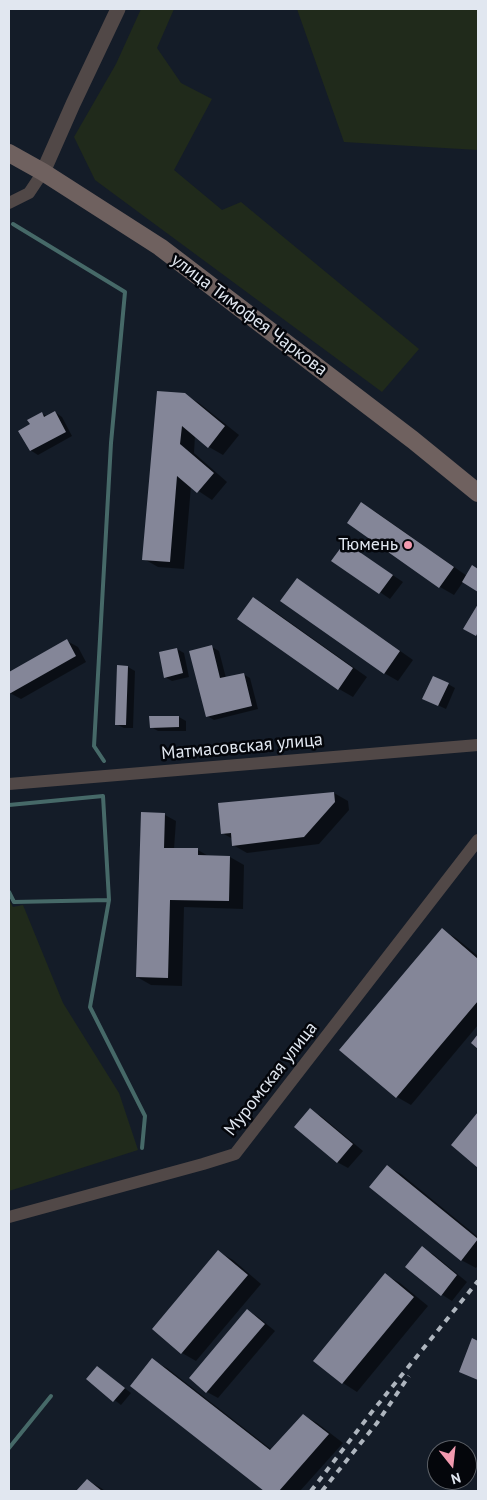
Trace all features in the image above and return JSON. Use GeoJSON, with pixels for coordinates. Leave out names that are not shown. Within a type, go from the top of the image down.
{"type":"FeatureCollection","features":[{"type":"Feature","properties":{"kind":"main road","name":"улица Тимофея Чаркова"},"geometry":{"type":"LineString","coordinates":[[9,154],[43,172],[160,247],[413,440],[478,493]]}},
{"type":"Feature","properties":{"kind":"street"},"geometry":{"type":"LineString","coordinates":[[9,203],[29,193],[43,172],[118,9]]}},
{"type":"Feature","properties":{"kind":"street","name":"Матмасовская улица"},"geometry":{"type":"LineString","coordinates":[[9,784],[478,745]]}},
{"type":"Feature","properties":{"kind":"street","name":"Муромская улица"},"geometry":{"type":"LineString","coordinates":[[9,1217],[235,1154],[478,840]]}},
{"type":"Feature","properties":{"kind":"green space"},"geometry":{"type":"Polygon","coordinates":[[[141,9],[174,9],[157,48],[181,83],[212,99],[174,170],[222,210],[241,202],[419,349],[382,392],[95,180],[74,137],[116,64],[141,9]]]}},
{"type":"Feature","properties":{"kind":"green space"},"geometry":{"type":"Polygon","coordinates":[[[297,9],[478,9],[478,150],[344,142],[297,9]]]}},
{"type":"Feature","properties":{"kind":"green space"},"geometry":{"type":"Polygon","coordinates":[[[9,900],[13,907],[23,905],[63,1003],[119,1093],[138,1150],[9,1191],[9,900]]]}},
{"type":"Feature","properties":{"kind":"building"},"geometry":{"type":"Polygon","coordinates":[[[157,391],[185,393],[225,426],[208,448],[182,426],[180,444],[214,473],[197,493],[177,476],[170,562],[142,560],[157,391]]]}},
{"type":"Feature","properties":{"kind":"building"},"geometry":{"type":"Polygon","coordinates":[[[55,411],[66,432],[30,451],[18,431],[30,424],[27,420],[42,412],[44,417],[55,411]]]}},
{"type":"Feature","properties":{"kind":"building"},"geometry":{"type":"Polygon","coordinates":[[[361,502],[454,567],[439,588],[347,523],[361,502]]]}},
{"type":"Feature","properties":{"kind":"building"},"geometry":{"type":"Polygon","coordinates":[[[345,542],[393,575],[379,594],[331,561],[345,542]]]}},
{"type":"Feature","properties":{"kind":"building"},"geometry":{"type":"Polygon","coordinates":[[[472,565],[478,569],[478,592],[462,582],[472,565]]]}},
{"type":"Feature","properties":{"kind":"building"},"geometry":{"type":"Polygon","coordinates":[[[297,578],[400,651],[384,674],[280,601],[297,578]]]}},
{"type":"Feature","properties":{"kind":"building"},"geometry":{"type":"Polygon","coordinates":[[[253,597],[353,668],[338,690],[237,619],[253,597]]]}},
{"type":"Feature","properties":{"kind":"building"},"geometry":{"type":"Polygon","coordinates":[[[478,604],[478,632],[476,636],[463,629],[478,604]]]}},
{"type":"Feature","properties":{"kind":"building"},"geometry":{"type":"Polygon","coordinates":[[[67,639],[76,656],[9,694],[9,672],[67,639]]]}},
{"type":"Feature","properties":{"kind":"building"},"geometry":{"type":"Polygon","coordinates":[[[212,645],[220,678],[244,673],[252,706],[206,717],[189,651],[212,645]]]}},
{"type":"Feature","properties":{"kind":"building"},"geometry":{"type":"Polygon","coordinates":[[[177,648],[183,673],[164,678],[159,652],[177,648]]]}},
{"type":"Feature","properties":{"kind":"building"},"geometry":{"type":"Polygon","coordinates":[[[117,665],[128,666],[126,725],[115,725],[117,665]]]}},
{"type":"Feature","properties":{"kind":"building"},"geometry":{"type":"Polygon","coordinates":[[[433,676],[449,683],[438,706],[422,699],[433,676]]]}},
{"type":"Feature","properties":{"kind":"building"},"geometry":{"type":"Polygon","coordinates":[[[149,716],[179,716],[179,727],[150,728],[149,716]]]}},
{"type":"Feature","properties":{"kind":"building"},"geometry":{"type":"Polygon","coordinates":[[[334,792],[335,802],[304,837],[232,846],[231,833],[221,834],[218,803],[334,792]]]}},
{"type":"Feature","properties":{"kind":"building"},"geometry":{"type":"Polygon","coordinates":[[[141,812],[165,813],[164,848],[198,848],[198,855],[230,856],[229,901],[170,900],[168,978],[136,977],[141,812]]]}},
{"type":"Feature","properties":{"kind":"building"},"geometry":{"type":"Polygon","coordinates":[[[442,928],[478,959],[478,1001],[396,1098],[339,1050],[442,928]]]}},
{"type":"Feature","properties":{"kind":"building"},"geometry":{"type":"Polygon","coordinates":[[[478,1034],[478,1049],[471,1043],[478,1034]]]}},
{"type":"Feature","properties":{"kind":"building"},"geometry":{"type":"Polygon","coordinates":[[[310,1108],[353,1144],[337,1163],[294,1127],[310,1108]]]}},
{"type":"Feature","properties":{"kind":"building"},"geometry":{"type":"Polygon","coordinates":[[[478,1112],[478,1168],[451,1145],[478,1112]]]}},
{"type":"Feature","properties":{"kind":"building"},"geometry":{"type":"Polygon","coordinates":[[[387,1165],[478,1239],[461,1261],[369,1187],[387,1165]]]}},
{"type":"Feature","properties":{"kind":"building"},"geometry":{"type":"Polygon","coordinates":[[[422,1246],[457,1275],[441,1296],[405,1267],[422,1246]]]}},
{"type":"Feature","properties":{"kind":"building"},"geometry":{"type":"Polygon","coordinates":[[[218,1250],[248,1275],[181,1354],[152,1329],[218,1250]]]}},
{"type":"Feature","properties":{"kind":"building"},"geometry":{"type":"Polygon","coordinates":[[[385,1273],[414,1297],[342,1384],[313,1361],[385,1273]]]}},
{"type":"Feature","properties":{"kind":"building"},"geometry":{"type":"Polygon","coordinates":[[[247,1309],[265,1324],[206,1393],[189,1378],[247,1309]]]}},
{"type":"Feature","properties":{"kind":"building"},"geometry":{"type":"Polygon","coordinates":[[[472,1338],[478,1341],[478,1380],[459,1372],[472,1338]]]}},
{"type":"Feature","properties":{"kind":"building"},"geometry":{"type":"Polygon","coordinates":[[[152,1358],[270,1450],[303,1414],[329,1434],[279,1491],[264,1491],[130,1386],[152,1358]]]}},
{"type":"Feature","properties":{"kind":"building"},"geometry":{"type":"Polygon","coordinates":[[[97,1366],[125,1388],[113,1402],[86,1379],[97,1366]]]}},
{"type":"Feature","properties":{"kind":"building"},"geometry":{"type":"Polygon","coordinates":[[[87,1479],[102,1491],[76,1491],[87,1479]]]}},
{"type":"Feature","properties":{"kind":"waterway"},"geometry":{"type":"LineString","coordinates":[[13,224],[125,292],[111,443],[94,746],[104,761]]}},
{"type":"Feature","properties":{"kind":"waterway"},"geometry":{"type":"LineString","coordinates":[[9,805],[103,796],[109,900],[90,1007],[145,1116],[142,1148]]}},
{"type":"Feature","properties":{"kind":"waterway"},"geometry":{"type":"LineString","coordinates":[[9,892],[14,902],[109,900]]}},
{"type":"Feature","properties":{"kind":"waterway"},"geometry":{"type":"LineString","coordinates":[[9,1448],[51,1396]]}},
{"type":"Feature","properties":{"kind":"railway"},"geometry":{"type":"LineString","coordinates":[[311,1491],[371,1413],[478,1281]]}},
{"type":"Feature","properties":{"kind":"railway"},"geometry":{"type":"LineString","coordinates":[[322,1491],[377,1423],[409,1376]]}},
{"type":"Feature","properties":{"kind":"place","name":"Тюмень"},"geometry":{"type":"Point","coordinates":[408,545]}}]}
